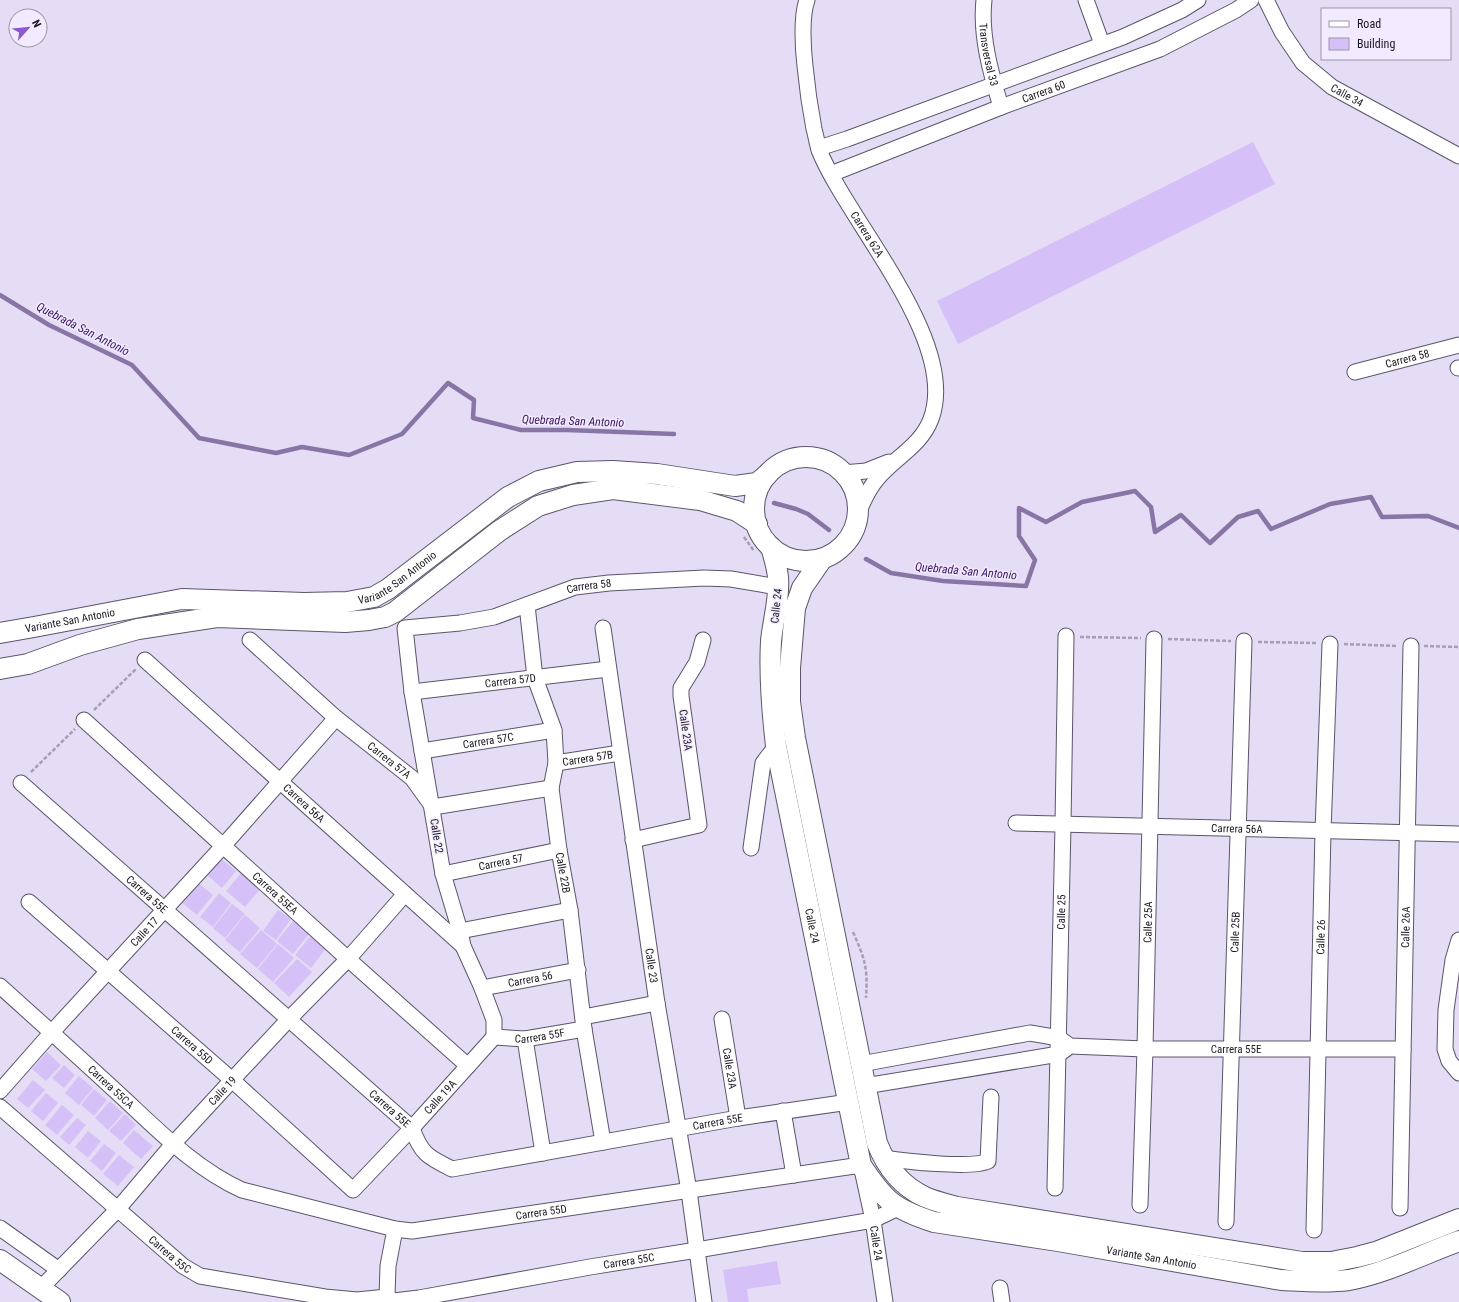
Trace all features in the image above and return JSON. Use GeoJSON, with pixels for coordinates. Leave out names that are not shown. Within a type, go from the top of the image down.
{"type":"FeatureCollection","features":[{"type":"Feature","properties":{"kind":"main road","name":"Variante San Antonio"},"geometry":{"type":"LineString","coordinates":[[0,632],[182,599],[347,602],[374,597],[394,584],[508,497],[539,481],[577,472],[613,471],[657,474],[735,486],[757,483],[785,462],[795,459],[816,458],[835,466],[843,474],[850,482],[858,502],[856,526],[843,546],[833,554],[822,559],[808,561],[795,560],[782,555],[764,552],[760,532],[750,530],[737,511],[700,500],[613,489],[573,496],[538,506],[499,531],[396,612],[385,617],[345,622],[217,617],[138,628],[80,645],[28,664],[0,670]]}},
{"type":"Feature","properties":{"kind":"main road","name":"Variante San Antonio"},"geometry":{"type":"LineString","coordinates":[[750,530],[760,485],[768,474]]}},
{"type":"Feature","properties":{"kind":"main road","name":"Calle 24"},"geometry":{"type":"LineString","coordinates":[[764,552],[776,563],[778,588],[770,673],[771,705],[776,746],[861,1165]]}},
{"type":"Feature","properties":{"kind":"main road","name":"Calle 24"},"geometry":{"type":"LineString","coordinates":[[822,559],[802,588],[795,608],[790,668],[790,702],[796,744],[865,1086],[877,1143],[883,1158]]}},
{"type":"Feature","properties":{"kind":"main road","name":"Variante San Antonio"},"geometry":{"type":"LineString","coordinates":[[883,1158],[905,1185],[925,1197],[957,1207],[1302,1262],[1331,1262],[1376,1252],[1459,1219]]}},
{"type":"Feature","properties":{"kind":"main road","name":"Variante San Antonio"},"geometry":{"type":"LineString","coordinates":[[861,1165],[884,1197],[898,1208],[915,1216],[934,1222],[1058,1241],[1281,1280],[1315,1282],[1350,1280],[1384,1270],[1459,1241]]}},
{"type":"Feature","properties":{"kind":"main road"},"geometry":{"type":"LineString","coordinates":[[0,1260],[60,1302]]}},
{"type":"Feature","properties":{"kind":"street","name":"Carrera 62A"},"geometry":{"type":"LineString","coordinates":[[807,0],[803,48],[806,84],[819,148],[831,174],[914,311],[930,355],[936,387],[935,403],[931,419],[923,437],[876,479],[858,513]]}},
{"type":"Feature","properties":{"kind":"street","name":"Transversal 33"},"geometry":{"type":"LineString","coordinates":[[984,0],[983,9],[986,49],[1000,107]]}},
{"type":"Feature","properties":{"kind":"street"},"geometry":{"type":"LineString","coordinates":[[1086,0],[1102,44]]}},
{"type":"Feature","properties":{"kind":"street"},"geometry":{"type":"LineString","coordinates":[[819,148],[1123,37],[1176,13],[1198,0]]}},
{"type":"Feature","properties":{"kind":"street","name":"Carrera 60"},"geometry":{"type":"LineString","coordinates":[[831,174],[1000,107],[1160,49],[1236,10],[1251,0]]}},
{"type":"Feature","properties":{"kind":"street","name":"Calle 34"},"geometry":{"type":"LineString","coordinates":[[1266,0],[1282,32],[1303,63],[1332,87],[1459,156]]}},
{"type":"Feature","properties":{"kind":"street","name":"Carrera 58"},"geometry":{"type":"LineString","coordinates":[[1355,372],[1459,345]]}},
{"type":"Feature","properties":{"kind":"street","name":"Carrera 62A"},"geometry":{"type":"LineString","coordinates":[[843,474],[866,471],[902,456]]}},
{"type":"Feature","properties":{"kind":"street","name":"Carrera 58"},"geometry":{"type":"LineString","coordinates":[[405,628],[460,623],[494,617],[575,587],[609,582],[704,578],[731,579],[778,588]]}},
{"type":"Feature","properties":{"kind":"street","name":"Calle 22B"},"geometry":{"type":"LineString","coordinates":[[527,605],[535,678],[554,730],[556,762],[551,788],[559,850],[570,910],[583,1023],[603,1142]]}},
{"type":"Feature","properties":{"kind":"street","name":"Calle 22"},"geometry":{"type":"LineString","coordinates":[[405,628],[412,692],[433,806],[443,874],[463,946],[482,988],[494,1020],[494,1037]]}},
{"type":"Feature","properties":{"kind":"street","name":"Calle 23"},"geometry":{"type":"LineString","coordinates":[[603,628],[657,1003],[689,1191],[704,1302]]}},
{"type":"Feature","properties":{"kind":"street","name":"Calle 25"},"geometry":{"type":"LineString","coordinates":[[1055,1188],[1062,1046],[1066,636]]}},
{"type":"Feature","properties":{"kind":"street","name":"Calle 25A"},"geometry":{"type":"LineString","coordinates":[[1140,1205],[1154,639]]}},
{"type":"Feature","properties":{"kind":"street","name":"Carrera 57A"},"geometry":{"type":"LineString","coordinates":[[250,640],[336,718],[412,778],[433,806]]}},
{"type":"Feature","properties":{"kind":"street","name":"Calle 23A"},"geometry":{"type":"LineString","coordinates":[[633,840],[699,825],[681,688],[697,662],[703,640]]}},
{"type":"Feature","properties":{"kind":"street","name":"Calle 25B"},"geometry":{"type":"LineString","coordinates":[[1226,1222],[1244,641]]}},
{"type":"Feature","properties":{"kind":"street","name":"Calle 26"},"geometry":{"type":"LineString","coordinates":[[1314,1230],[1317,1049],[1330,644]]}},
{"type":"Feature","properties":{"kind":"street","name":"Calle 26A"},"geometry":{"type":"LineString","coordinates":[[1400,1208],[1411,646]]}},
{"type":"Feature","properties":{"kind":"street","name":"Carrera 56A"},"geometry":{"type":"LineString","coordinates":[[145,660],[463,946]]}},
{"type":"Feature","properties":{"kind":"street","name":"Carrera 57D"},"geometry":{"type":"LineString","coordinates":[[412,692],[608,669]]}},
{"type":"Feature","properties":{"kind":"street","name":"Calle 17"},"geometry":{"type":"LineString","coordinates":[[0,1091],[52,1032],[224,845],[336,718]]}},
{"type":"Feature","properties":{"kind":"street","name":"Carrera 55EA"},"geometry":{"type":"LineString","coordinates":[[84,720],[468,1066]]}},
{"type":"Feature","properties":{"kind":"street","name":"Carrera 57C"},"geometry":{"type":"LineString","coordinates":[[422,751],[554,730]]}},
{"type":"Feature","properties":{"kind":"street"},"geometry":{"type":"LineString","coordinates":[[751,848],[763,763],[776,746]]}},
{"type":"Feature","properties":{"kind":"street","name":"Carrera 57B"},"geometry":{"type":"LineString","coordinates":[[556,762],[620,753]]}},
{"type":"Feature","properties":{"kind":"street","name":"Carrera 55E"},"geometry":{"type":"LineString","coordinates":[[21,783],[412,1128],[417,1144],[430,1158],[452,1169],[738,1118],[849,1102]]}},
{"type":"Feature","properties":{"kind":"street"},"geometry":{"type":"LineString","coordinates":[[433,806],[551,788]]}},
{"type":"Feature","properties":{"kind":"street","name":"Carrera 56A"},"geometry":{"type":"LineString","coordinates":[[1016,823],[1459,834]]}},
{"type":"Feature","properties":{"kind":"street","name":"Carrera 57"},"geometry":{"type":"LineString","coordinates":[[443,874],[559,850]]}},
{"type":"Feature","properties":{"kind":"street","name":"Calle 19"},"geometry":{"type":"LineString","coordinates":[[41,1288],[117,1210],[173,1144],[289,1019],[348,959],[406,894]]}},
{"type":"Feature","properties":{"kind":"street","name":"Carrera 55D"},"geometry":{"type":"LineString","coordinates":[[29,902],[232,1080],[353,1190]]}},
{"type":"Feature","properties":{"kind":"street"},"geometry":{"type":"LineString","coordinates":[[460,931],[570,910]]}},
{"type":"Feature","properties":{"kind":"street"},"geometry":{"type":"LineString","coordinates":[[1459,940],[1452,960],[1446,1010],[1445,1049],[1449,1061],[1459,1073]]}},
{"type":"Feature","properties":{"kind":"street","name":"Carrera 56"},"geometry":{"type":"LineString","coordinates":[[482,988],[578,970]]}},
{"type":"Feature","properties":{"kind":"street","name":"Carrera 55CA"},"geometry":{"type":"LineString","coordinates":[[0,986],[173,1144],[208,1172],[227,1183]]}},
{"type":"Feature","properties":{"kind":"street","name":"Carrera 55F"},"geometry":{"type":"LineString","coordinates":[[494,1037],[525,1039],[657,1003]]}},
{"type":"Feature","properties":{"kind":"street","name":"Calle 23A"},"geometry":{"type":"LineString","coordinates":[[722,1020],[738,1118]]}},
{"type":"Feature","properties":{"kind":"street","name":"Carrera 55E"},"geometry":{"type":"LineString","coordinates":[[861,1064],[1030,1033],[1062,1046]]}},
{"type":"Feature","properties":{"kind":"street","name":"Calle 19A"},"geometry":{"type":"LineString","coordinates":[[353,1190],[412,1128],[494,1037]]}},
{"type":"Feature","properties":{"kind":"street"},"geometry":{"type":"LineString","coordinates":[[525,1039],[543,1153]]}},
{"type":"Feature","properties":{"kind":"street","name":"Carrera 55E"},"geometry":{"type":"LineString","coordinates":[[865,1086],[1062,1046],[1145,1049],[1403,1049]]}},
{"type":"Feature","properties":{"kind":"street"},"geometry":{"type":"LineString","coordinates":[[883,1158],[903,1161],[975,1165],[988,1161],[991,1097]]}},
{"type":"Feature","properties":{"kind":"street","name":"Carrera 55C"},"geometry":{"type":"LineString","coordinates":[[0,1107],[183,1266],[200,1276],[325,1298],[357,1300],[385,1299],[394,1301],[419,1300],[590,1267],[873,1220],[898,1208]]}},
{"type":"Feature","properties":{"kind":"street"},"geometry":{"type":"LineString","coordinates":[[783,1111],[794,1175]]}},
{"type":"Feature","properties":{"kind":"street","name":"Carrera 55D"},"geometry":{"type":"LineString","coordinates":[[227,1183],[242,1190],[395,1229],[412,1231],[861,1165]]}},
{"type":"Feature","properties":{"kind":"street","name":"Calle 24"},"geometry":{"type":"LineString","coordinates":[[861,1165],[873,1220],[885,1302]]}},
{"type":"Feature","properties":{"kind":"street"},"geometry":{"type":"LineString","coordinates":[[0,1228],[59,1270]]}},
{"type":"Feature","properties":{"kind":"street"},"geometry":{"type":"LineString","coordinates":[[385,1299],[388,1266],[395,1229]]}},
{"type":"Feature","properties":{"kind":"path"},"geometry":{"type":"LineString","coordinates":[[750,530],[764,552]]}},
{"type":"Feature","properties":{"kind":"path"},"geometry":{"type":"LineString","coordinates":[[1066,636],[1459,647]]}},
{"type":"Feature","properties":{"kind":"path"},"geometry":{"type":"LineString","coordinates":[[850,926],[863,953],[867,975],[866,1000]]}},
{"type":"Feature","properties":{"kind":"building"},"geometry":{"type":"Polygon","coordinates":[[[1253,142],[1275,184],[958,344],[937,301],[1253,142]]]}},
{"type":"Feature","properties":{"kind":"building"},"geometry":{"type":"Polygon","coordinates":[[[220,858],[236,871],[222,888],[206,874],[220,858]]]}},
{"type":"Feature","properties":{"kind":"building"},"geometry":{"type":"Polygon","coordinates":[[[243,871],[262,887],[245,907],[226,891],[243,871]]]}},
{"type":"Feature","properties":{"kind":"building"},"geometry":{"type":"Polygon","coordinates":[[[197,882],[213,895],[197,915],[181,902],[197,882]]]}},
{"type":"Feature","properties":{"kind":"building"},"geometry":{"type":"Polygon","coordinates":[[[219,893],[231,903],[213,927],[200,917],[219,893]]]}},
{"type":"Feature","properties":{"kind":"building"},"geometry":{"type":"Polygon","coordinates":[[[232,904],[245,914],[225,938],[213,928],[232,904]]]}},
{"type":"Feature","properties":{"kind":"building"},"geometry":{"type":"Polygon","coordinates":[[[278,910],[291,919],[276,940],[263,931],[278,910]]]}},
{"type":"Feature","properties":{"kind":"building"},"geometry":{"type":"Polygon","coordinates":[[[245,915],[260,928],[240,952],[225,940],[245,915]]]}},
{"type":"Feature","properties":{"kind":"building"},"geometry":{"type":"Polygon","coordinates":[[[293,921],[309,934],[293,954],[277,941],[293,921]]]}},
{"type":"Feature","properties":{"kind":"building"},"geometry":{"type":"Polygon","coordinates":[[[261,930],[277,944],[257,968],[240,954],[261,930]]]}},
{"type":"Feature","properties":{"kind":"building"},"geometry":{"type":"Polygon","coordinates":[[[312,934],[327,947],[311,968],[295,955],[312,934]]]}},
{"type":"Feature","properties":{"kind":"building"},"geometry":{"type":"Polygon","coordinates":[[[278,944],[294,958],[273,982],[258,969],[278,944]]]}},
{"type":"Feature","properties":{"kind":"building"},"geometry":{"type":"Polygon","coordinates":[[[297,959],[312,972],[289,997],[274,983],[297,959]]]}},
{"type":"Feature","properties":{"kind":"building"},"geometry":{"type":"Polygon","coordinates":[[[47,1052],[61,1065],[46,1081],[32,1069],[47,1052]]]}},
{"type":"Feature","properties":{"kind":"building"},"geometry":{"type":"Polygon","coordinates":[[[64,1065],[75,1075],[64,1088],[52,1078],[64,1065]]]}},
{"type":"Feature","properties":{"kind":"building"},"geometry":{"type":"Polygon","coordinates":[[[79,1076],[93,1088],[79,1105],[65,1093],[79,1076]]]}},
{"type":"Feature","properties":{"kind":"building"},"geometry":{"type":"Polygon","coordinates":[[[33,1080],[45,1090],[28,1108],[17,1099],[33,1080]]]}},
{"type":"Feature","properties":{"kind":"building"},"geometry":{"type":"Polygon","coordinates":[[[94,1089],[107,1100],[94,1116],[81,1105],[94,1089]]]}},
{"type":"Feature","properties":{"kind":"building"},"geometry":{"type":"Polygon","coordinates":[[[46,1093],[58,1103],[43,1121],[31,1111],[46,1093]]]}},
{"type":"Feature","properties":{"kind":"building"},"geometry":{"type":"Polygon","coordinates":[[[110,1101],[123,1113],[108,1130],[95,1118],[110,1101]]]}},
{"type":"Feature","properties":{"kind":"building"},"geometry":{"type":"Polygon","coordinates":[[[62,1105],[74,1115],[57,1135],[45,1125],[62,1105]]]}},
{"type":"Feature","properties":{"kind":"building"},"geometry":{"type":"Polygon","coordinates":[[[125,1114],[136,1125],[121,1141],[109,1131],[125,1114]]]}},
{"type":"Feature","properties":{"kind":"building"},"geometry":{"type":"Polygon","coordinates":[[[77,1118],[86,1125],[69,1145],[60,1137],[77,1118]]]}},
{"type":"Feature","properties":{"kind":"building"},"geometry":{"type":"Polygon","coordinates":[[[134,1130],[153,1146],[141,1159],[123,1143],[134,1130]]]}},
{"type":"Feature","properties":{"kind":"building"},"geometry":{"type":"Polygon","coordinates":[[[88,1131],[101,1141],[88,1158],[75,1147],[88,1131]]]}},
{"type":"Feature","properties":{"kind":"building"},"geometry":{"type":"Polygon","coordinates":[[[104,1144],[116,1153],[102,1171],[90,1161],[104,1144]]]}},
{"type":"Feature","properties":{"kind":"building"},"geometry":{"type":"Polygon","coordinates":[[[119,1155],[134,1167],[118,1186],[103,1174],[119,1155]]]}},
{"type":"Feature","properties":{"kind":"building"},"geometry":{"type":"Polygon","coordinates":[[[777,1261],[781,1284],[747,1289],[749,1302],[728,1302],[723,1270],[777,1261]]]}},
{"type":"Feature","properties":{"kind":"waterway","name":"Quebrada San Antonio"},"geometry":{"type":"LineString","coordinates":[[0,295],[49,325],[132,365],[199,438],[276,453],[302,447],[349,455],[402,434],[448,383],[474,400],[473,418],[521,430],[567,430],[674,434]]}},
{"type":"Feature","properties":{"kind":"waterway","name":"Quebrada San Antonio"},"geometry":{"type":"LineString","coordinates":[[866,559],[891,573],[943,581],[1026,586],[1035,560],[1019,536],[1019,508],[1046,522],[1082,502],[1135,491],[1151,507],[1155,532],[1181,515],[1210,543],[1238,517],[1258,511],[1271,529],[1330,504],[1371,497],[1382,517],[1428,516],[1459,528]]}},
{"type":"Feature","properties":{"kind":"waterway","name":"Quebrada San Antonio"},"geometry":{"type":"LineString","coordinates":[[774,503],[808,514],[829,530]]}}]}
